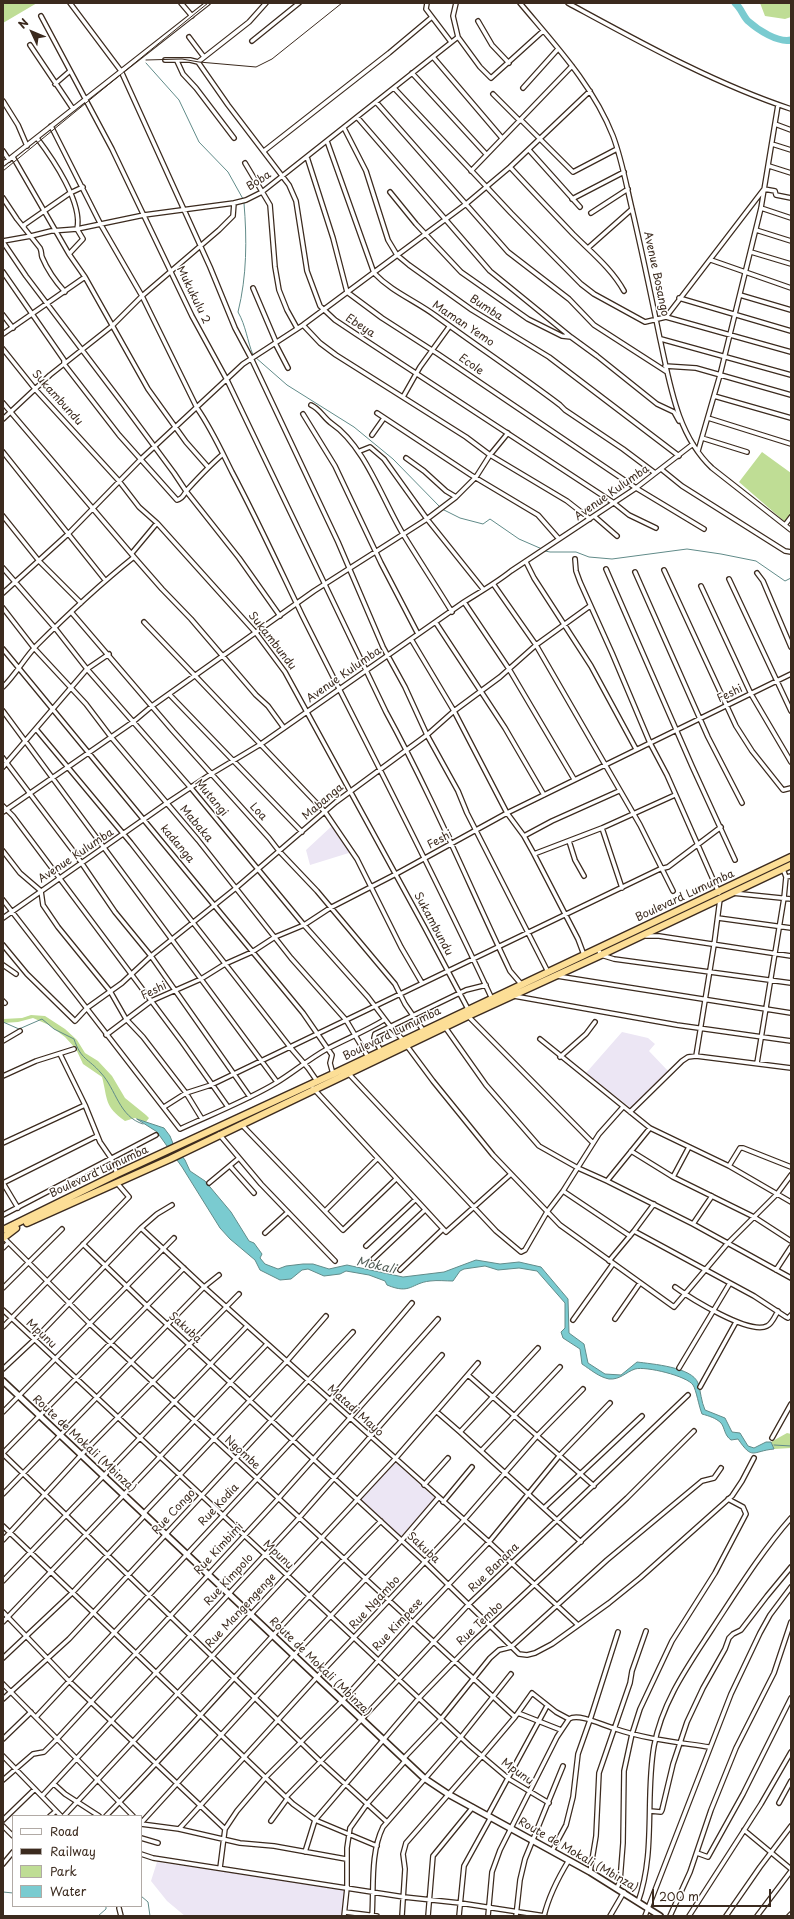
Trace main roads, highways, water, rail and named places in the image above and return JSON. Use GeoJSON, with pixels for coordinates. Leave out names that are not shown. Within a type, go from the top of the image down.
{"type":"FeatureCollection","features":[{"type":"Feature","properties":{"kind":"highway","name":"Boulevard Lumumba"},"geometry":{"type":"LineString","coordinates":[[3,1234],[117,1174],[314,1083],[423,1030],[513,996],[584,955],[791,857]]}},
{"type":"Feature","properties":{"kind":"highway","name":"Boulevard Lumumba"},"geometry":{"type":"LineString","coordinates":[[3,1230],[15,1227],[170,1159],[219,1134],[445,1028],[468,1012],[492,999],[552,973],[601,956],[791,865]]}},
{"type":"Feature","properties":{"kind":"highway"},"geometry":{"type":"LineString","coordinates":[[657,920],[661,927]]}},
{"type":"Feature","properties":{"kind":"highway"},"geometry":{"type":"LineString","coordinates":[[380,1051],[383,1058]]}},
{"type":"Feature","properties":{"kind":"highway"},"geometry":{"type":"LineString","coordinates":[[3,1227],[15,1227]]}},
{"type":"Feature","properties":{"kind":"highway"},"geometry":{"type":"LineString","coordinates":[[3,1237],[15,1227]]}},
{"type":"Feature","properties":{"kind":"water"},"geometry":{"type":"Polygon","coordinates":[[[137,1119],[164,1128],[170,1136],[174,1146],[185,1160],[190,1171],[205,1181],[231,1212],[249,1241],[254,1243],[262,1254],[260,1258],[265,1264],[278,1269],[286,1266],[303,1264],[313,1264],[329,1269],[347,1265],[403,1277],[444,1272],[476,1260],[500,1264],[519,1262],[541,1267],[568,1299],[569,1333],[584,1344],[588,1363],[605,1374],[621,1375],[637,1362],[671,1367],[688,1373],[698,1383],[705,1410],[725,1418],[732,1432],[740,1433],[748,1446],[754,1448],[766,1442],[771,1442],[774,1449],[753,1453],[747,1450],[738,1439],[731,1440],[727,1436],[721,1423],[715,1418],[702,1414],[693,1385],[683,1378],[666,1372],[640,1368],[632,1370],[623,1376],[609,1379],[598,1375],[582,1364],[580,1349],[563,1338],[561,1332],[565,1328],[565,1303],[537,1271],[519,1268],[498,1270],[485,1266],[464,1269],[460,1271],[453,1281],[430,1281],[410,1288],[401,1289],[387,1285],[385,1281],[369,1275],[346,1271],[340,1274],[324,1276],[308,1269],[302,1270],[291,1279],[280,1280],[260,1270],[255,1260],[230,1239],[220,1228],[182,1167],[157,1132],[137,1119]]]}},
{"type":"Feature","properties":{"kind":"waterway"},"geometry":{"type":"LineString","coordinates":[[735,3],[748,21],[757,28],[774,38],[780,40],[791,40]]}},
{"type":"Feature","properties":{"kind":"waterway"},"geometry":{"type":"LineString","coordinates":[[146,63],[179,100],[199,142],[228,172],[243,199]]}},
{"type":"Feature","properties":{"kind":"waterway"},"geometry":{"type":"LineString","coordinates":[[244,203],[246,258],[238,312],[253,355]]}},
{"type":"Feature","properties":{"kind":"waterway"},"geometry":{"type":"LineString","coordinates":[[255,357],[287,385],[354,427],[393,459],[440,507]]}},
{"type":"Feature","properties":{"kind":"waterway"},"geometry":{"type":"LineString","coordinates":[[442,509],[460,518],[483,524],[490,519],[519,539],[542,549]]}},
{"type":"Feature","properties":{"kind":"waterway"},"geometry":{"type":"LineString","coordinates":[[545,551],[576,552],[589,557],[612,559],[687,549],[756,561],[785,581],[791,578]]}},
{"type":"Feature","properties":{"kind":"waterway","name":"Mokali"},"geometry":{"type":"LineString","coordinates":[[3,1022],[19,1029],[42,1019],[54,1029],[74,1039],[82,1055],[106,1079],[123,1109],[128,1115],[143,1124]]}},
{"type":"Feature","properties":{"kind":"waterway","name":"Mokali"},"geometry":{"type":"LineString","coordinates":[[774,1445],[791,1446]]}},
{"type":"Feature","properties":{"kind":"waterway"},"geometry":{"type":"LineString","coordinates":[[3,1892],[12,1893]]}},
{"type":"Feature","properties":{"kind":"waterway"},"geometry":{"type":"LineString","coordinates":[[142,1897],[148,1902],[150,1916]]}},
{"type":"Feature","properties":{"kind":"waterway"},"geometry":{"type":"LineString","coordinates":[[98,1916],[106,1909],[106,1907]]}},
{"type":"Feature","properties":{"kind":"railway"},"geometry":{"type":"LineString","coordinates":[[3,171],[208,3]]}},
{"type":"Feature","properties":{"kind":"railway"},"geometry":{"type":"LineString","coordinates":[[146,60],[182,59],[256,67],[272,59],[342,3]]}}]}
